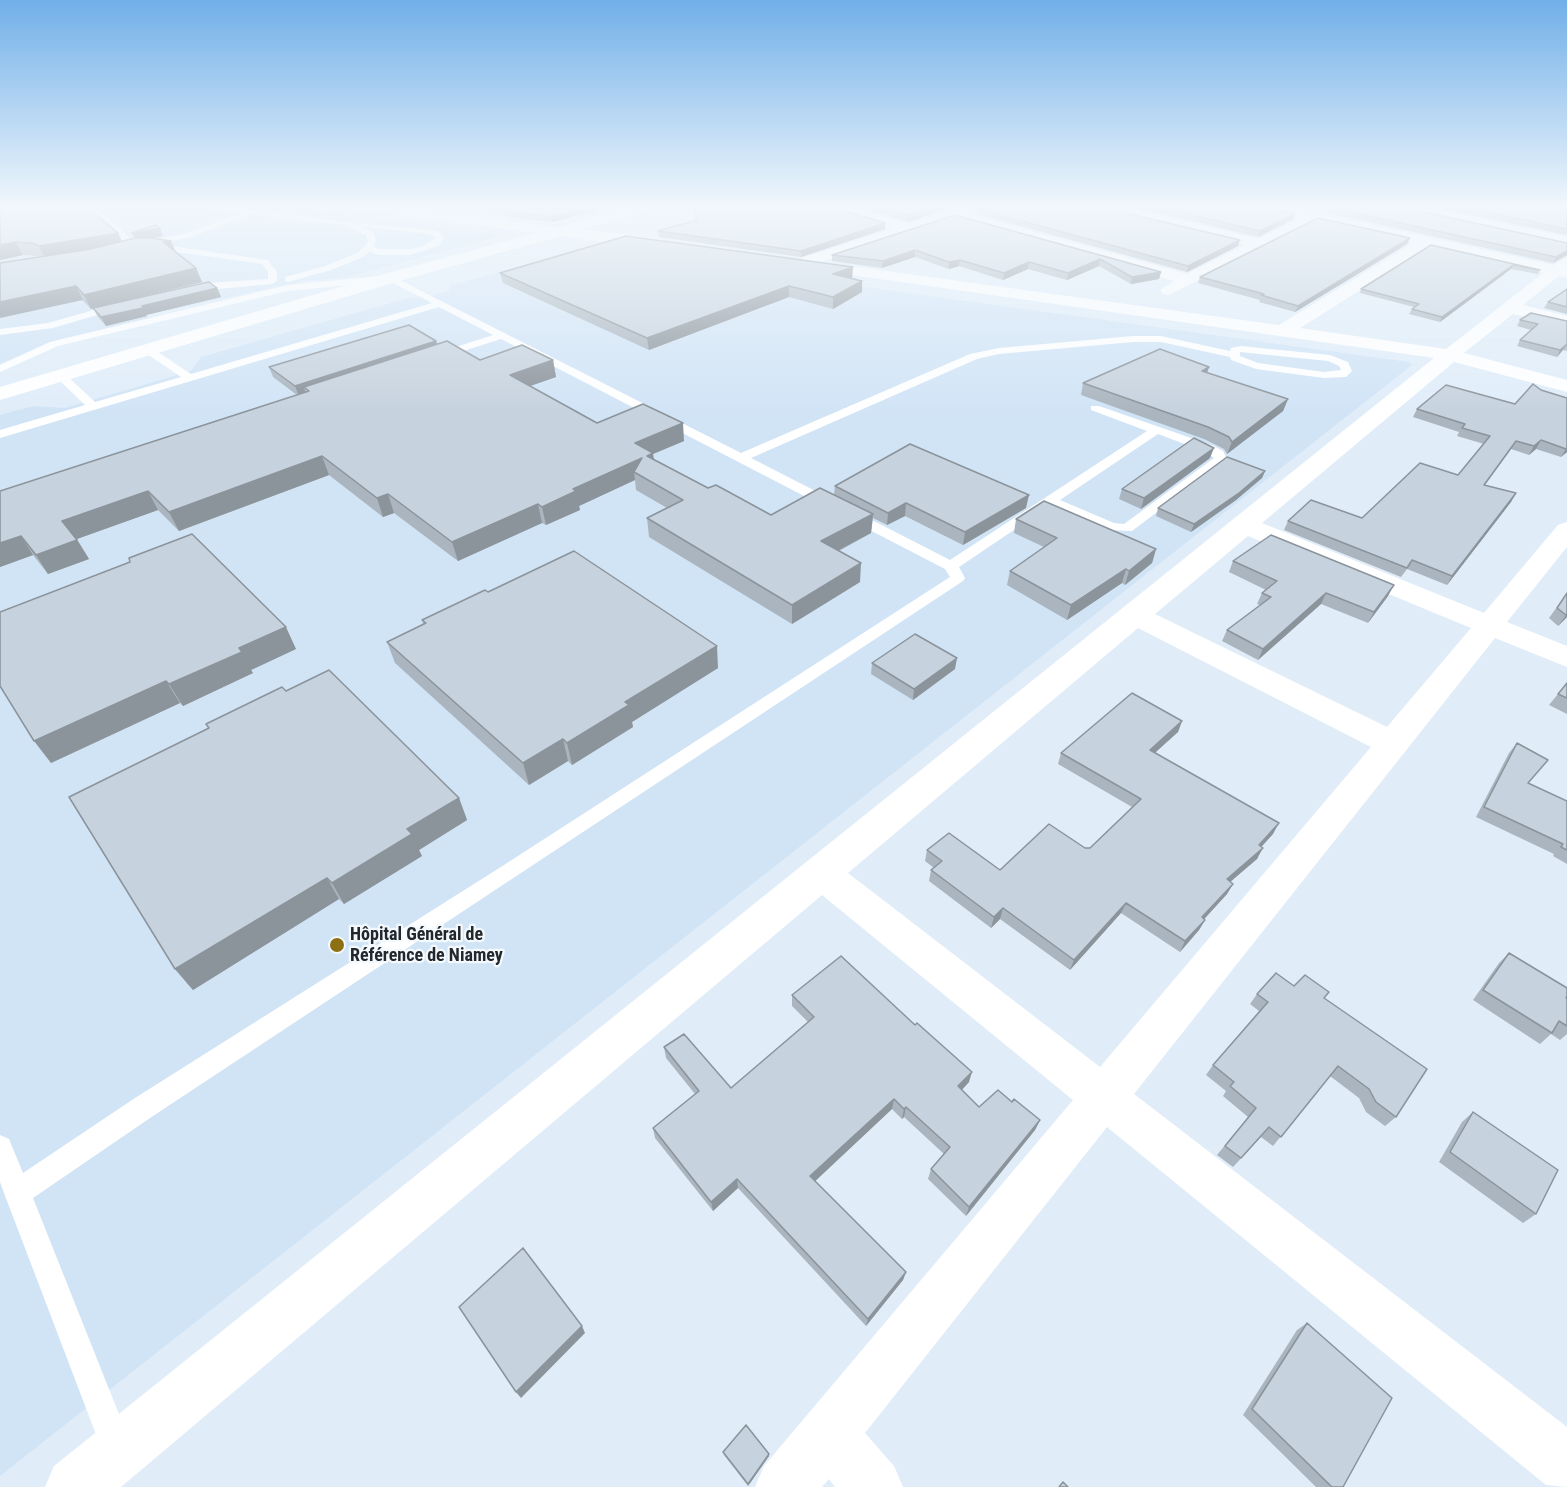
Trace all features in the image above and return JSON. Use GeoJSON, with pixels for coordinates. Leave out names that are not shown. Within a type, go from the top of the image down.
{"type":"FeatureCollection","features":[{"type":"Feature","properties":{"kind":"street"},"geometry":{"type":"LineString","coordinates":[[0,394],[403,274]]}},
{"type":"Feature","properties":{"kind":"street"},"geometry":{"type":"LineString","coordinates":[[877,274],[1450,355],[1567,386]]}},
{"type":"Feature","properties":{"kind":"street"},"geometry":{"type":"LineString","coordinates":[[1168,274],[1188,280]]}},
{"type":"Feature","properties":{"kind":"street"},"geometry":{"type":"LineString","coordinates":[[1128,309],[1199,274]]}},
{"type":"Feature","properties":{"kind":"street"},"geometry":{"type":"LineString","coordinates":[[1283,331],[1374,274]]}},
{"type":"Feature","properties":{"kind":"street"},"geometry":{"type":"LineString","coordinates":[[75,1487],[1450,355],[1556,274]]}},
{"type":"Feature","properties":{"kind":"street"},"geometry":{"type":"LineString","coordinates":[[1511,308],[1567,321]]}},
{"type":"Feature","properties":{"kind":"street"},"geometry":{"type":"LineString","coordinates":[[1244,525],[1567,657]]}},
{"type":"Feature","properties":{"kind":"street"},"geometry":{"type":"LineString","coordinates":[[785,1487],[1567,530]]}},
{"type":"Feature","properties":{"kind":"street"},"geometry":{"type":"LineString","coordinates":[[1134,615],[1393,744]]}},
{"type":"Feature","properties":{"kind":"street"},"geometry":{"type":"LineString","coordinates":[[821,873],[1567,1463],[1559,1487]]}},
{"type":"Feature","properties":{"kind":"street"},"geometry":{"type":"LineString","coordinates":[[828,1434],[873,1487]]}},
{"type":"Feature","properties":{"kind":"lane"},"geometry":{"type":"LineString","coordinates":[[272,281],[273,274]]}},
{"type":"Feature","properties":{"kind":"lane"},"geometry":{"type":"LineString","coordinates":[[174,294],[207,286],[272,281],[300,274]]}},
{"type":"Feature","properties":{"kind":"lane"},"geometry":{"type":"LineString","coordinates":[[0,369],[54,344],[178,311],[288,288],[390,278],[951,566],[958,578],[144,1107],[17,1193]]}},
{"type":"Feature","properties":{"kind":"lane"},"geometry":{"type":"LineString","coordinates":[[0,332],[49,326],[133,303]]}},
{"type":"Feature","properties":{"kind":"lane"},"geometry":{"type":"LineString","coordinates":[[0,434],[440,304]]}},
{"type":"Feature","properties":{"kind":"lane"},"geometry":{"type":"LineString","coordinates":[[429,359],[502,336]]}},
{"type":"Feature","properties":{"kind":"lane"},"geometry":{"type":"LineString","coordinates":[[741,458],[974,356],[1132,339],[1161,339],[1233,355],[1238,360],[1256,366],[1324,375],[1342,375],[1347,371],[1344,364],[1316,355],[1241,349],[1235,350],[1233,355]]}},
{"type":"Feature","properties":{"kind":"lane"},"geometry":{"type":"LineString","coordinates":[[148,350],[189,378]]}},
{"type":"Feature","properties":{"kind":"lane"},"geometry":{"type":"LineString","coordinates":[[61,376],[93,407]]}},
{"type":"Feature","properties":{"kind":"lane"},"geometry":{"type":"LineString","coordinates":[[1050,500],[1112,527],[1126,528],[1221,459],[1219,454],[1209,449],[1095,408]]}},
{"type":"Feature","properties":{"kind":"lane"},"geometry":{"type":"LineString","coordinates":[[951,566],[1156,430]]}},
{"type":"Feature","properties":{"kind":"lane"},"geometry":{"type":"LineString","coordinates":[[0,1148],[118,1452]]}},
{"type":"Feature","properties":{"kind":"shaded area"},"geometry":{"type":"Polygon","coordinates":[[[0,274],[357,274],[344,278],[303,281],[146,315],[149,318],[53,341],[0,364],[0,274]]]}},
{"type":"Feature","properties":{"kind":"shaded area","name":"Hôpital Général de Référence de Niamey"},"geometry":{"type":"Polygon","coordinates":[[[490,274],[773,274],[1409,362],[1412,365],[0,1476],[0,415],[33,406],[65,408],[191,371],[201,357],[408,298],[427,297],[449,291],[450,286],[490,274]]]}},
{"type":"Feature","properties":{"kind":"building"},"geometry":{"type":"Polygon","coordinates":[[[0,274],[169,274],[84,295],[76,286],[0,302],[0,274]]]}},
{"type":"Feature","properties":{"kind":"building"},"geometry":{"type":"Polygon","coordinates":[[[503,274],[835,274],[862,281],[833,297],[789,286],[647,338],[503,274]]]}},
{"type":"Feature","properties":{"kind":"building"},"geometry":{"type":"Polygon","coordinates":[[[1127,274],[1147,274],[1132,277],[1127,274]]]}},
{"type":"Feature","properties":{"kind":"building"},"geometry":{"type":"Polygon","coordinates":[[[1205,274],[1350,274],[1298,306],[1261,295],[1264,294],[1200,277],[1205,274]]]}},
{"type":"Feature","properties":{"kind":"building"},"geometry":{"type":"Polygon","coordinates":[[[1384,274],[1500,274],[1442,317],[1412,309],[1419,304],[1361,289],[1384,274]]]}},
{"type":"Feature","properties":{"kind":"building"},"geometry":{"type":"Polygon","coordinates":[[[209,282],[217,288],[142,306],[143,308],[101,317],[93,308],[204,283],[209,282]]]}},
{"type":"Feature","properties":{"kind":"building"},"geometry":{"type":"Polygon","coordinates":[[[1567,289],[1567,307],[1548,302],[1567,289]]]}},
{"type":"Feature","properties":{"kind":"building"},"geometry":{"type":"Polygon","coordinates":[[[1531,313],[1567,321],[1567,344],[1560,350],[1520,340],[1538,324],[1520,320],[1531,313]]]}},
{"type":"Feature","properties":{"kind":"building"},"geometry":{"type":"Polygon","coordinates":[[[409,325],[436,341],[295,386],[269,367],[409,325]]]}},
{"type":"Feature","properties":{"kind":"building"},"geometry":{"type":"Polygon","coordinates":[[[447,341],[480,360],[522,345],[553,360],[510,375],[597,423],[643,404],[683,423],[635,443],[653,453],[647,456],[708,488],[716,485],[771,515],[820,488],[873,514],[821,541],[861,563],[792,605],[647,518],[683,500],[634,472],[642,458],[573,489],[576,491],[542,507],[538,504],[452,542],[388,494],[377,498],[322,456],[169,512],[148,491],[62,521],[77,540],[36,555],[21,536],[0,543],[0,491],[309,391],[304,387],[447,341]]]}},
{"type":"Feature","properties":{"kind":"building"},"geometry":{"type":"Polygon","coordinates":[[[1160,349],[1209,367],[1202,371],[1288,399],[1232,442],[1229,437],[1208,427],[1083,383],[1160,349]]]}},
{"type":"Feature","properties":{"kind":"building"},"geometry":{"type":"Polygon","coordinates":[[[1533,384],[1541,390],[1567,398],[1567,448],[1541,440],[1534,446],[1516,441],[1484,485],[1516,493],[1452,576],[1412,560],[1407,568],[1288,521],[1311,500],[1362,518],[1420,463],[1458,475],[1490,436],[1462,428],[1465,424],[1417,409],[1446,385],[1515,404],[1533,384]]]}},
{"type":"Feature","properties":{"kind":"building"},"geometry":{"type":"Polygon","coordinates":[[[1194,438],[1214,448],[1144,498],[1122,489],[1194,438]]]}},
{"type":"Feature","properties":{"kind":"building"},"geometry":{"type":"Polygon","coordinates":[[[910,444],[1029,495],[965,532],[906,503],[888,513],[835,486],[910,444]]]}},
{"type":"Feature","properties":{"kind":"building"},"geometry":{"type":"Polygon","coordinates":[[[1227,457],[1265,471],[1239,493],[1194,524],[1158,508],[1227,457]]]}},
{"type":"Feature","properties":{"kind":"building"},"geometry":{"type":"Polygon","coordinates":[[[1044,501],[1156,549],[1129,571],[1126,569],[1071,605],[1010,571],[1057,538],[1016,519],[1044,501]]]}},
{"type":"Feature","properties":{"kind":"building"},"geometry":{"type":"Polygon","coordinates":[[[192,534],[286,627],[239,648],[242,652],[169,684],[166,681],[34,741],[0,686],[0,612],[130,562],[129,558],[192,534]]]}},
{"type":"Feature","properties":{"kind":"building"},"geometry":{"type":"Polygon","coordinates":[[[1271,535],[1394,585],[1374,612],[1326,593],[1263,649],[1227,630],[1271,597],[1262,593],[1277,581],[1233,561],[1271,535]]]}},
{"type":"Feature","properties":{"kind":"building"},"geometry":{"type":"Polygon","coordinates":[[[574,551],[717,646],[625,702],[629,705],[567,743],[563,739],[523,763],[387,642],[426,623],[422,620],[574,551]]]}},
{"type":"Feature","properties":{"kind":"building"},"geometry":{"type":"Polygon","coordinates":[[[1567,593],[1567,614],[1566,615],[1557,608],[1567,593]]]}},
{"type":"Feature","properties":{"kind":"building"},"geometry":{"type":"Polygon","coordinates":[[[915,634],[957,658],[914,689],[872,663],[915,634]]]}},
{"type":"Feature","properties":{"kind":"building"},"geometry":{"type":"Polygon","coordinates":[[[329,670],[459,798],[407,829],[412,834],[332,883],[327,878],[175,969],[69,797],[209,728],[206,724],[282,687],[286,691],[329,670]]]}},
{"type":"Feature","properties":{"kind":"building"},"geometry":{"type":"Polygon","coordinates":[[[1567,683],[1567,698],[1558,694],[1567,683]]]}},
{"type":"Feature","properties":{"kind":"building"},"geometry":{"type":"Polygon","coordinates":[[[1132,693],[1182,721],[1150,750],[1279,823],[1259,845],[1263,848],[1227,879],[1233,884],[1202,917],[1205,920],[1185,941],[1126,903],[1074,960],[1003,908],[994,917],[931,870],[942,861],[927,850],[949,833],[1000,870],[1049,824],[1085,848],[1090,848],[1141,799],[1061,753],[1132,693]]]}},
{"type":"Feature","properties":{"kind":"building"},"geometry":{"type":"Polygon","coordinates":[[[1517,743],[1548,760],[1528,783],[1567,801],[1567,850],[1561,847],[1563,844],[1484,807],[1517,743]]]}},
{"type":"Feature","properties":{"kind":"building"},"geometry":{"type":"Polygon","coordinates":[[[1509,953],[1567,988],[1567,1026],[1559,1021],[1552,1033],[1483,990],[1509,953]]]}},
{"type":"Feature","properties":{"kind":"building"},"geometry":{"type":"Polygon","coordinates":[[[841,956],[915,1025],[917,1023],[972,1072],[958,1086],[979,1107],[998,1090],[1012,1102],[1014,1099],[1040,1120],[969,1207],[931,1169],[950,1147],[894,1099],[810,1176],[906,1272],[868,1319],[737,1179],[711,1202],[653,1128],[699,1091],[664,1047],[684,1034],[731,1088],[814,1017],[792,995],[841,956]]]}},
{"type":"Feature","properties":{"kind":"building"},"geometry":{"type":"Polygon","coordinates":[[[1276,973],[1294,986],[1305,975],[1329,992],[1324,998],[1427,1069],[1396,1117],[1376,1102],[1369,1089],[1338,1066],[1281,1137],[1269,1127],[1241,1158],[1225,1146],[1256,1108],[1230,1086],[1234,1082],[1213,1065],[1268,1002],[1257,994],[1276,973]]]}},
{"type":"Feature","properties":{"kind":"building"},"geometry":{"type":"Polygon","coordinates":[[[1473,1112],[1558,1170],[1536,1214],[1450,1152],[1473,1112]]]}},
{"type":"Feature","properties":{"kind":"building"},"geometry":{"type":"Polygon","coordinates":[[[523,1248],[582,1326],[516,1392],[459,1307],[523,1248]]]}},
{"type":"Feature","properties":{"kind":"building"},"geometry":{"type":"Polygon","coordinates":[[[1307,1323],[1392,1398],[1343,1487],[1332,1487],[1252,1409],[1307,1323]]]}},
{"type":"Feature","properties":{"kind":"building"},"geometry":{"type":"Polygon","coordinates":[[[746,1425],[769,1454],[748,1484],[723,1452],[746,1425]]]}},
{"type":"Feature","properties":{"kind":"place","name":"Hôpital Général de Référence de Niamey"},"geometry":{"type":"Point","coordinates":[337,945]}}]}
